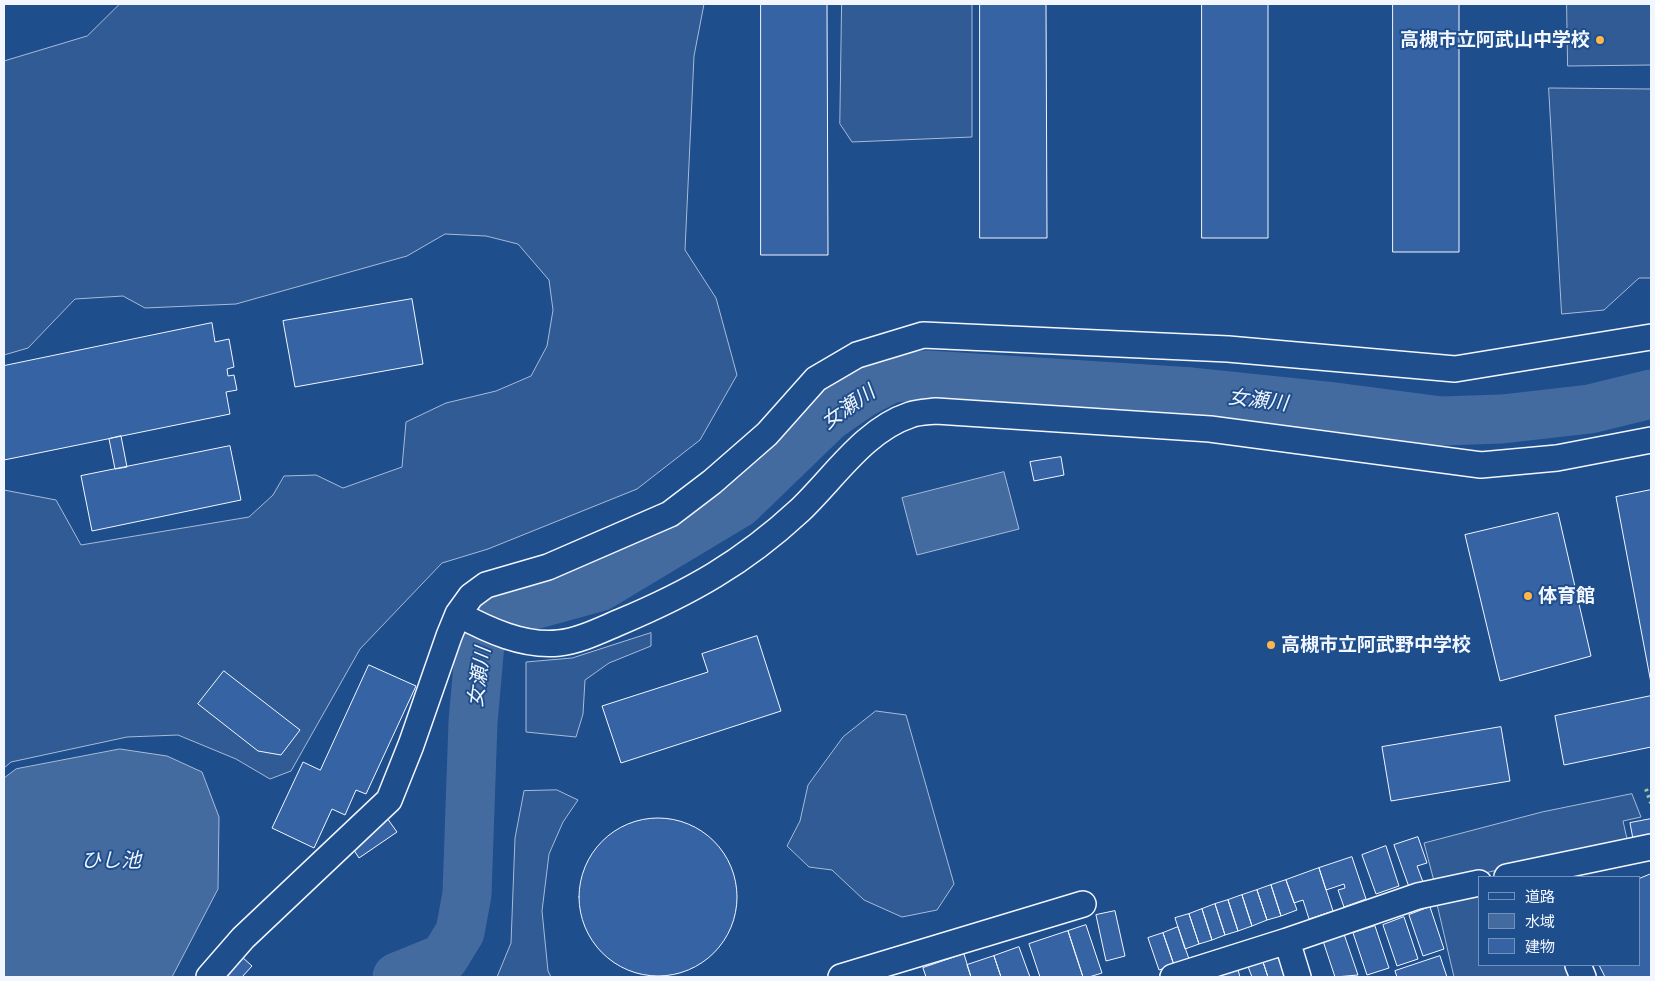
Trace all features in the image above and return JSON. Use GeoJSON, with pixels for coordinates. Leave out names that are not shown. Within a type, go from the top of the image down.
{"type":"FeatureCollection","features":[{"type":"Feature","properties":{"kind":"street"},"geometry":{"type":"LineString","coordinates":[[209,977],[243,938],[389,800],[466,618],[471,596],[486,585],[548,567],[622,537],[670,514],[712,482],[768,434],[816,379],[857,355],[923,336],[1228,349],[1455,369],[1651,337]]}},
{"type":"Feature","properties":{"kind":"street"},"geometry":{"type":"LineString","coordinates":[[466,618],[519,640],[559,643],[590,634],[685,593],[716,576],[748,554],[800,510],[841,464],[864,444],[893,423],[911,414],[936,411],[1210,429],[1480,465],[1557,458],[1651,440]]}},
{"type":"Feature","properties":{"kind":"street"},"geometry":{"type":"LineString","coordinates":[[1519,876],[1544,874],[1651,847]]}},
{"type":"Feature","properties":{"kind":"street"},"geometry":{"type":"LineString","coordinates":[[1173,977],[1287,941],[1418,896],[1478,883]]}},
{"type":"Feature","properties":{"kind":"street"},"geometry":{"type":"LineString","coordinates":[[841,977],[1083,904]]}},
{"type":"Feature","properties":{"kind":"street"},"geometry":{"type":"LineString","coordinates":[[1287,941],[1298,977]]}},
{"type":"Feature","properties":{"kind":"shaded area"},"geometry":{"type":"Polygon","coordinates":[[[120,4],[704,4],[694,56],[685,250],[716,298],[737,375],[700,440],[637,489],[488,549],[442,563],[360,649],[291,771],[270,779],[236,759],[178,735],[127,737],[11,762],[4,768],[4,490],[56,500],[81,545],[249,517],[273,495],[284,476],[316,475],[343,488],[402,467],[406,422],[446,403],[496,391],[531,376],[547,346],[553,310],[549,280],[518,244],[486,236],[445,234],[407,256],[236,304],[145,308],[123,296],[75,299],[28,348],[4,355],[4,61],[87,36],[120,4]]]}},
{"type":"Feature","properties":{"kind":"shaded area"},"geometry":{"type":"Polygon","coordinates":[[[842,4],[972,4],[972,137],[852,142],[840,124],[842,4]]]}},
{"type":"Feature","properties":{"kind":"shaded area","name":"高槻市立阿武山中学校"},"geometry":{"type":"Polygon","coordinates":[[[1567,4],[1651,4],[1651,65],[1568,66],[1567,4]]]}},
{"type":"Feature","properties":{"kind":"shaded area"},"geometry":{"type":"Polygon","coordinates":[[[1549,88],[1651,89],[1651,278],[1639,278],[1604,310],[1562,314],[1549,88]]]}},
{"type":"Feature","properties":{"kind":"shaded area"},"geometry":{"type":"Polygon","coordinates":[[[651,633],[651,646],[609,663],[585,680],[583,714],[576,737],[526,732],[526,662],[572,658],[651,633]]]}},
{"type":"Feature","properties":{"kind":"shaded area"},"geometry":{"type":"Polygon","coordinates":[[[876,711],[906,715],[954,884],[937,910],[902,917],[864,900],[832,870],[809,867],[787,846],[800,821],[808,785],[843,737],[876,711]]]}},
{"type":"Feature","properties":{"kind":"shaded area"},"geometry":{"type":"Polygon","coordinates":[[[557,790],[578,800],[563,822],[549,854],[542,911],[548,971],[551,977],[497,977],[511,943],[515,838],[524,791],[557,790]]]}},
{"type":"Feature","properties":{"kind":"shaded area"},"geometry":{"type":"Polygon","coordinates":[[[1632,794],[1641,817],[1623,821],[1627,839],[1435,885],[1424,843],[1542,812],[1632,794]]]}},
{"type":"Feature","properties":{"kind":"shaded area"},"geometry":{"type":"Polygon","coordinates":[[[1478,893],[1478,966],[1567,966],[1572,977],[1454,977],[1436,900],[1478,893]]]}},
{"type":"Feature","properties":{"kind":"water"},"geometry":{"type":"Polygon","coordinates":[[[1004,472],[1019,529],[917,555],[902,498],[1004,472]]]}},
{"type":"Feature","properties":{"kind":"water","name":"ひし池"},"geometry":{"type":"Polygon","coordinates":[[[120,749],[167,756],[202,772],[219,817],[218,889],[172,977],[4,977],[4,778],[16,769],[120,749]]]}},
{"type":"Feature","properties":{"kind":"building"},"geometry":{"type":"Polygon","coordinates":[[[761,4],[827,4],[828,255],[761,255],[761,4]]]}},
{"type":"Feature","properties":{"kind":"building"},"geometry":{"type":"Polygon","coordinates":[[[980,4],[1046,4],[1047,238],[980,238],[980,4]]]}},
{"type":"Feature","properties":{"kind":"building"},"geometry":{"type":"Polygon","coordinates":[[[1202,4],[1268,4],[1268,238],[1202,238],[1202,4]]]}},
{"type":"Feature","properties":{"kind":"building"},"geometry":{"type":"Polygon","coordinates":[[[1393,4],[1459,4],[1459,252],[1393,252],[1393,4]]]}},
{"type":"Feature","properties":{"kind":"building"},"geometry":{"type":"Polygon","coordinates":[[[412,299],[423,364],[295,387],[283,321],[412,299]]]}},
{"type":"Feature","properties":{"kind":"building"},"geometry":{"type":"Polygon","coordinates":[[[212,323],[215,342],[229,339],[234,367],[227,369],[228,376],[234,375],[237,390],[226,392],[230,414],[4,460],[4,366],[212,323]]]}},
{"type":"Feature","properties":{"kind":"building"},"geometry":{"type":"Polygon","coordinates":[[[121,436],[127,467],[115,469],[109,439],[121,436]]]}},
{"type":"Feature","properties":{"kind":"building"},"geometry":{"type":"Polygon","coordinates":[[[230,446],[241,500],[92,531],[81,476],[230,446]]]}},
{"type":"Feature","properties":{"kind":"building"},"geometry":{"type":"Polygon","coordinates":[[[1061,457],[1064,475],[1034,481],[1030,462],[1061,457]]]}},
{"type":"Feature","properties":{"kind":"building"},"geometry":{"type":"Polygon","coordinates":[[[1651,490],[1651,683],[1616,497],[1651,490]]]}},
{"type":"Feature","properties":{"kind":"building","name":"体育館"},"geometry":{"type":"Polygon","coordinates":[[[1558,513],[1591,656],[1500,681],[1465,535],[1558,513]]]}},
{"type":"Feature","properties":{"kind":"building"},"geometry":{"type":"Polygon","coordinates":[[[757,636],[781,711],[621,763],[602,706],[708,672],[702,654],[757,636]]]}},
{"type":"Feature","properties":{"kind":"building"},"geometry":{"type":"Polygon","coordinates":[[[369,665],[416,686],[366,794],[356,790],[345,815],[332,809],[314,848],[272,828],[303,762],[320,770],[369,665]]]}},
{"type":"Feature","properties":{"kind":"building"},"geometry":{"type":"Polygon","coordinates":[[[224,671],[300,730],[281,755],[258,751],[198,704],[224,671]]]}},
{"type":"Feature","properties":{"kind":"building"},"geometry":{"type":"Polygon","coordinates":[[[1651,696],[1651,747],[1564,765],[1555,716],[1651,696]]]}},
{"type":"Feature","properties":{"kind":"building"},"geometry":{"type":"Polygon","coordinates":[[[1501,727],[1510,781],[1391,801],[1382,747],[1501,727]]]}},
{"type":"Feature","properties":{"kind":"building"},"geometry":{"type":"Polygon","coordinates":[[[387,818],[397,832],[359,858],[350,844],[387,818]]]}},
{"type":"Feature","properties":{"kind":"building"},"geometry":{"type":"Polygon","coordinates":[[[666,818],[681,821],[695,827],[714,841],[724,853],[734,874],[737,897],[734,920],[724,941],[714,953],[702,963],[681,973],[666,976],[650,976],[635,973],[614,963],[592,941],[580,912],[579,889],[582,874],[592,853],[614,831],[643,819],[666,818]]]}},
{"type":"Feature","properties":{"kind":"building"},"geometry":{"type":"Polygon","coordinates":[[[1651,819],[1651,836],[1633,839],[1630,823],[1651,819]]]}},
{"type":"Feature","properties":{"kind":"building"},"geometry":{"type":"Polygon","coordinates":[[[1418,837],[1427,863],[1417,866],[1423,882],[1409,887],[1394,845],[1418,837]]]}},
{"type":"Feature","properties":{"kind":"building"},"geometry":{"type":"Polygon","coordinates":[[[1386,846],[1399,886],[1376,894],[1362,855],[1386,846]]]}},
{"type":"Feature","properties":{"kind":"building"},"geometry":{"type":"Polygon","coordinates":[[[1352,857],[1366,899],[1344,907],[1338,890],[1345,888],[1344,884],[1326,890],[1319,868],[1352,857]]]}},
{"type":"Feature","properties":{"kind":"building"},"geometry":{"type":"Polygon","coordinates":[[[1319,868],[1333,911],[1309,919],[1303,900],[1294,903],[1286,880],[1319,868]]]}},
{"type":"Feature","properties":{"kind":"building"},"geometry":{"type":"Polygon","coordinates":[[[1651,874],[1651,977],[1605,977],[1600,966],[1640,966],[1640,879],[1651,874]]]}},
{"type":"Feature","properties":{"kind":"building"},"geometry":{"type":"Polygon","coordinates":[[[1286,880],[1297,910],[1281,916],[1271,885],[1286,880]]]}},
{"type":"Feature","properties":{"kind":"building"},"geometry":{"type":"Polygon","coordinates":[[[1271,885],[1281,916],[1267,920],[1257,890],[1271,885]]]}},
{"type":"Feature","properties":{"kind":"building"},"geometry":{"type":"Polygon","coordinates":[[[1257,890],[1267,920],[1252,926],[1242,895],[1257,890]]]}},
{"type":"Feature","properties":{"kind":"building"},"geometry":{"type":"Polygon","coordinates":[[[1242,895],[1252,926],[1238,931],[1228,900],[1242,895]]]}},
{"type":"Feature","properties":{"kind":"building"},"geometry":{"type":"Polygon","coordinates":[[[1228,900],[1238,931],[1225,935],[1215,904],[1228,900]]]}},
{"type":"Feature","properties":{"kind":"building"},"geometry":{"type":"Polygon","coordinates":[[[1215,904],[1225,935],[1212,940],[1202,909],[1215,904]]]}},
{"type":"Feature","properties":{"kind":"building"},"geometry":{"type":"Polygon","coordinates":[[[1430,907],[1444,949],[1423,956],[1409,915],[1430,907]]]}},
{"type":"Feature","properties":{"kind":"building"},"geometry":{"type":"Polygon","coordinates":[[[1202,909],[1212,940],[1199,944],[1189,914],[1202,909]]]}},
{"type":"Feature","properties":{"kind":"building"},"geometry":{"type":"Polygon","coordinates":[[[1115,911],[1125,956],[1106,961],[1096,915],[1115,911]]]}},
{"type":"Feature","properties":{"kind":"building"},"geometry":{"type":"Polygon","coordinates":[[[1189,914],[1199,944],[1185,949],[1175,918],[1189,914]]]}},
{"type":"Feature","properties":{"kind":"building"},"geometry":{"type":"Polygon","coordinates":[[[1404,917],[1418,959],[1397,966],[1383,925],[1404,917]]]}},
{"type":"Feature","properties":{"kind":"building"},"geometry":{"type":"Polygon","coordinates":[[[1086,925],[1102,973],[1083,977],[1068,931],[1086,925]]]}},
{"type":"Feature","properties":{"kind":"building"},"geometry":{"type":"Polygon","coordinates":[[[1375,926],[1389,968],[1367,975],[1353,933],[1375,926]]]}},
{"type":"Feature","properties":{"kind":"building"},"geometry":{"type":"Polygon","coordinates":[[[1178,927],[1189,959],[1174,965],[1163,933],[1178,927]]]}},
{"type":"Feature","properties":{"kind":"building"},"geometry":{"type":"Polygon","coordinates":[[[1068,931],[1083,977],[1040,977],[1029,944],[1068,931]]]}},
{"type":"Feature","properties":{"kind":"building"},"geometry":{"type":"Polygon","coordinates":[[[1163,933],[1174,965],[1159,970],[1148,938],[1163,933]]]}},
{"type":"Feature","properties":{"kind":"building"},"geometry":{"type":"Polygon","coordinates":[[[1344,934],[1358,975],[1335,977],[1323,941],[1344,934]]]}},
{"type":"Feature","properties":{"kind":"building"},"geometry":{"type":"Polygon","coordinates":[[[1019,947],[1030,977],[1001,977],[994,956],[1019,947]]]}},
{"type":"Feature","properties":{"kind":"building"},"geometry":{"type":"Polygon","coordinates":[[[1285,951],[1293,977],[1268,977],[1262,959],[1285,951]]]}},
{"type":"Feature","properties":{"kind":"building"},"geometry":{"type":"Polygon","coordinates":[[[964,954],[971,977],[926,977],[923,968],[964,954]]]}},
{"type":"Feature","properties":{"kind":"building"},"geometry":{"type":"Polygon","coordinates":[[[241,956],[252,966],[242,977],[222,977],[241,956]]]}},
{"type":"Feature","properties":{"kind":"building"},"geometry":{"type":"Polygon","coordinates":[[[994,956],[1001,977],[971,977],[967,965],[994,956]]]}},
{"type":"Feature","properties":{"kind":"building"},"geometry":{"type":"Polygon","coordinates":[[[1440,956],[1447,977],[1397,977],[1395,971],[1440,956]]]}},
{"type":"Feature","properties":{"kind":"building"},"geometry":{"type":"Polygon","coordinates":[[[1262,959],[1268,977],[1252,977],[1247,964],[1262,959]]]}},
{"type":"Feature","properties":{"kind":"building"},"geometry":{"type":"Polygon","coordinates":[[[1238,970],[1240,977],[1216,977],[1238,970]]]}},
{"type":"Feature","properties":{"kind":"waterway","name":"女瀬川"},"geometry":{"type":"LineString","coordinates":[[397,977],[444,958],[460,932],[467,894],[473,722],[480,643],[501,614],[599,587],[739,503],[828,417],[861,394],[891,378],[928,375],[1192,392],[1327,406],[1441,421],[1502,419],[1590,409],[1651,394]]}},
{"type":"Feature","properties":{"kind":"hedge"},"geometry":{"type":"LineString","coordinates":[[1646,789],[1651,803]]}},
{"type":"Feature","properties":{"kind":"place","name":"高槻市立阿武山中学校"},"geometry":{"type":"Point","coordinates":[1600,40]}},
{"type":"Feature","properties":{"kind":"place","name":"体育館"},"geometry":{"type":"Point","coordinates":[1528,596]}},
{"type":"Feature","properties":{"kind":"place","name":"高槻市立阿武野中学校"},"geometry":{"type":"Point","coordinates":[1271,645]}}]}
